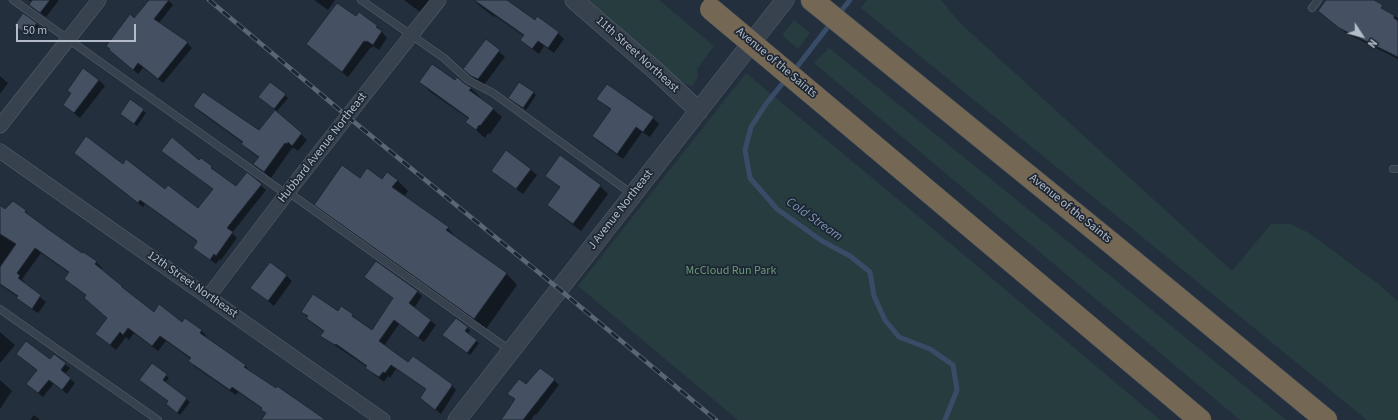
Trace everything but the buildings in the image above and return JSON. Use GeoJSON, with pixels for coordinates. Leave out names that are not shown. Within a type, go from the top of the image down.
{"type":"FeatureCollection","features":[{"type":"Feature","properties":{"kind":"highway","name":"Avenue of the Saints"},"geometry":{"type":"LineString","coordinates":[[812,0],[1326,420]]}},
{"type":"Feature","properties":{"kind":"highway","name":"Avenue of the Saints"},"geometry":{"type":"LineString","coordinates":[[705,4],[1200,420]]}},
{"type":"Feature","properties":{"kind":"street"},"geometry":{"type":"LineString","coordinates":[[0,126],[99,0]]}},
{"type":"Feature","properties":{"kind":"street","name":"Hubbard Avenue Northeast"},"geometry":{"type":"LineString","coordinates":[[208,297],[287,193],[439,0]]}},
{"type":"Feature","properties":{"kind":"street","name":"11th Street Northeast"},"geometry":{"type":"LineString","coordinates":[[574,0],[656,71],[699,112]]}},
{"type":"Feature","properties":{"kind":"street","name":"J Avenue Northeast"},"geometry":{"type":"LineString","coordinates":[[457,420],[785,0]]}},
{"type":"Feature","properties":{"kind":"street","name":"12th Street Northeast"},"geometry":{"type":"LineString","coordinates":[[0,151],[383,420]]}},
{"type":"Feature","properties":{"kind":"lane"},"geometry":{"type":"LineString","coordinates":[[13,0],[511,351]]}},
{"type":"Feature","properties":{"kind":"lane"},"geometry":{"type":"LineString","coordinates":[[361,0],[444,58],[468,80],[493,93],[634,195]]}},
{"type":"Feature","properties":{"kind":"lane"},"geometry":{"type":"LineString","coordinates":[[1312,8],[1318,0]]}},
{"type":"Feature","properties":{"kind":"lane"},"geometry":{"type":"LineString","coordinates":[[0,309],[158,420]]}},
{"type":"Feature","properties":{"kind":"green space"},"geometry":{"type":"Polygon","coordinates":[[[588,0],[659,0],[714,46],[697,69],[698,77],[692,86],[683,83],[676,78],[588,0]]]}},
{"type":"Feature","properties":{"kind":"green space"},"geometry":{"type":"Polygon","coordinates":[[[867,0],[941,0],[960,23],[1232,271],[1271,224],[1291,224],[1309,233],[1377,283],[1398,301],[1398,420],[1367,420],[861,8],[867,0]]]}},
{"type":"Feature","properties":{"kind":"green space"},"geometry":{"type":"Polygon","coordinates":[[[794,20],[810,33],[798,49],[782,35],[794,20]]]}},
{"type":"Feature","properties":{"kind":"green space"},"geometry":{"type":"Polygon","coordinates":[[[829,48],[1286,420],[1240,420],[814,63],[829,48]]]}},
{"type":"Feature","properties":{"kind":"green space","name":"McCloud Run Park"},"geometry":{"type":"Polygon","coordinates":[[[746,73],[1160,420],[738,420],[578,286],[746,73]]]}},
{"type":"Feature","properties":{"kind":"waterway","name":"Cold Stream"},"geometry":{"type":"LineString","coordinates":[[838,15],[850,0]]}},
{"type":"Feature","properties":{"kind":"waterway","name":"Cold Stream"},"geometry":{"type":"LineString","coordinates":[[793,72],[831,23]]}},
{"type":"Feature","properties":{"kind":"waterway","name":"Cold Stream"},"geometry":{"type":"LineString","coordinates":[[786,79],[766,104],[751,127],[745,150],[750,178],[777,209],[822,241],[850,256],[870,272],[874,296],[885,320],[899,337],[930,349],[953,365],[957,390],[945,420]]}},
{"type":"Feature","properties":{"kind":"railway"},"geometry":{"type":"LineString","coordinates":[[209,0],[348,117],[559,289],[716,420]]}}]}
